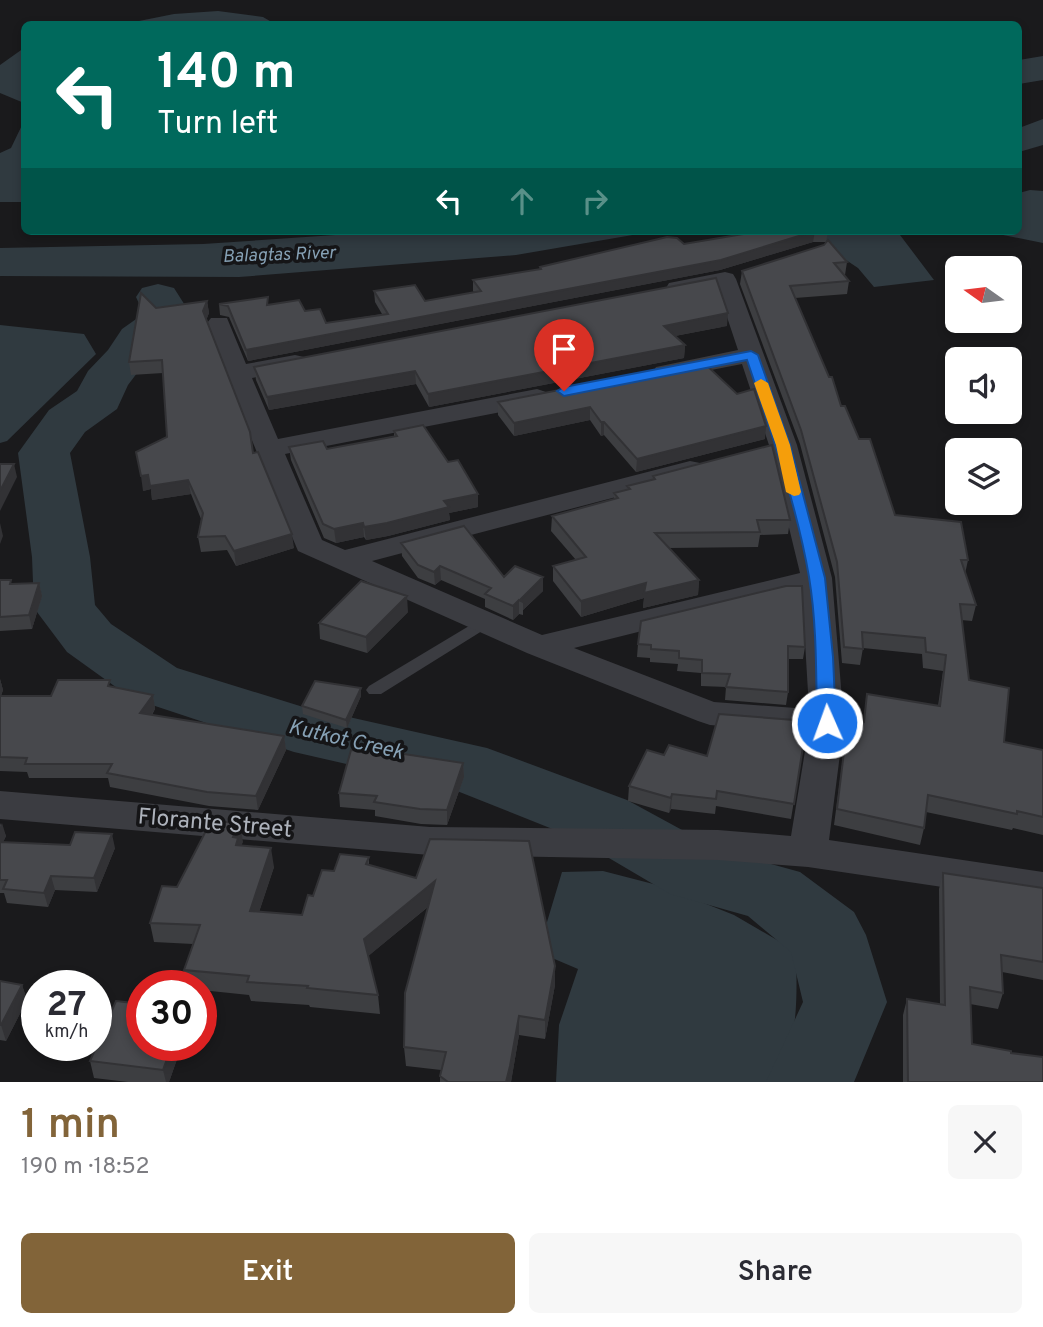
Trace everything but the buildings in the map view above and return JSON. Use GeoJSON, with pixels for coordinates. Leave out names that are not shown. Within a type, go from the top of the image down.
{"type":"FeatureCollection","features":[{"type":"Feature","properties":{"kind":"street"},"geometry":{"type":"LineString","coordinates":[[657,292],[738,275],[769,449],[817,578],[825,657],[827,723],[808,852]]}},
{"type":"Feature","properties":{"kind":"street"},"geometry":{"type":"LineString","coordinates":[[219,323],[237,373],[309,545],[539,646],[710,713],[827,723]]}},
{"type":"Feature","properties":{"kind":"street"},"geometry":{"type":"LineString","coordinates":[[644,376],[751,355]]}},
{"type":"Feature","properties":{"kind":"street"},"geometry":{"type":"LineString","coordinates":[[237,373],[318,357]]}},
{"type":"Feature","properties":{"kind":"street"},"geometry":{"type":"LineString","coordinates":[[269,449],[564,391]]}},
{"type":"Feature","properties":{"kind":"street"},"geometry":{"type":"LineString","coordinates":[[345,559],[716,462]]}},
{"type":"Feature","properties":{"kind":"street"},"geometry":{"type":"LineString","coordinates":[[539,646],[817,578]]}},
{"type":"Feature","properties":{"kind":"street","name":"Florante Street"},"geometry":{"type":"LineString","coordinates":[[0,805],[429,841],[718,845],[808,852],[1043,887]]}},
{"type":"Feature","properties":{"kind":"lane"},"geometry":{"type":"LineString","coordinates":[[375,690],[484,622]]}},
{"type":"Feature","properties":{"kind":"water"},"geometry":{"type":"Polygon","coordinates":[[[218,11],[263,17],[270,21],[139,21],[174,14],[218,11]]]}},
{"type":"Feature","properties":{"kind":"water"},"geometry":{"type":"Polygon","coordinates":[[[21,50],[21,102],[0,93],[0,65],[21,50]]]}},
{"type":"Feature","properties":{"kind":"water"},"geometry":{"type":"Polygon","coordinates":[[[1043,56],[1043,80],[1022,84],[1022,60],[1043,56]]]}},
{"type":"Feature","properties":{"kind":"water"},"geometry":{"type":"Polygon","coordinates":[[[1043,119],[1043,145],[1022,151],[1022,127],[1043,119]]]}},
{"type":"Feature","properties":{"kind":"water"},"geometry":{"type":"Polygon","coordinates":[[[21,127],[21,202],[0,202],[0,153],[11,148],[21,127]]]}},
{"type":"Feature","properties":{"kind":"water"},"geometry":{"type":"Polygon","coordinates":[[[1043,191],[1043,243],[1003,235],[1022,235],[1022,192],[1043,191]]]}},
{"type":"Feature","properties":{"kind":"water","name":"Balagtas River"},"geometry":{"type":"Polygon","coordinates":[[[335,235],[633,235],[516,255],[239,277],[0,276],[0,248],[203,244],[335,235]]]}},
{"type":"Feature","properties":{"kind":"water"},"geometry":{"type":"Polygon","coordinates":[[[822,235],[900,235],[934,280],[874,287],[858,268],[834,252],[822,235]]]}},
{"type":"Feature","properties":{"kind":"water"},"geometry":{"type":"Polygon","coordinates":[[[0,325],[84,334],[96,354],[7,441],[0,443],[0,325]]]}},
{"type":"Feature","properties":{"kind":"water"},"geometry":{"type":"Polygon","coordinates":[[[603,871],[661,886],[734,915],[796,951],[793,1035],[776,1082],[556,1082],[559,1025],[578,969],[538,952],[562,872],[603,871]]]}},
{"type":"Feature","properties":{"kind":"waterway","name":"Kutkot Creek"},"geometry":{"type":"LineString","coordinates":[[158,297],[165,310],[158,325],[139,339],[125,360],[105,381],[99,398],[67,421],[44,453],[61,557],[65,608],[89,638],[154,683],[294,728],[462,766],[601,819],[697,873],[773,893],[826,935],[845,1002],[810,1082]]}},
{"type":"Feature","properties":{"kind":"slow traffic"},"geometry":{"type":"LineString","coordinates":[[761,383],[783,445],[794,492]]}},
{"type":"Feature","properties":{"kind":"route"},"geometry":{"type":"LineString","coordinates":[[564,391],[751,355],[783,445],[802,528],[817,578],[825,657],[827,723]]}}]}
